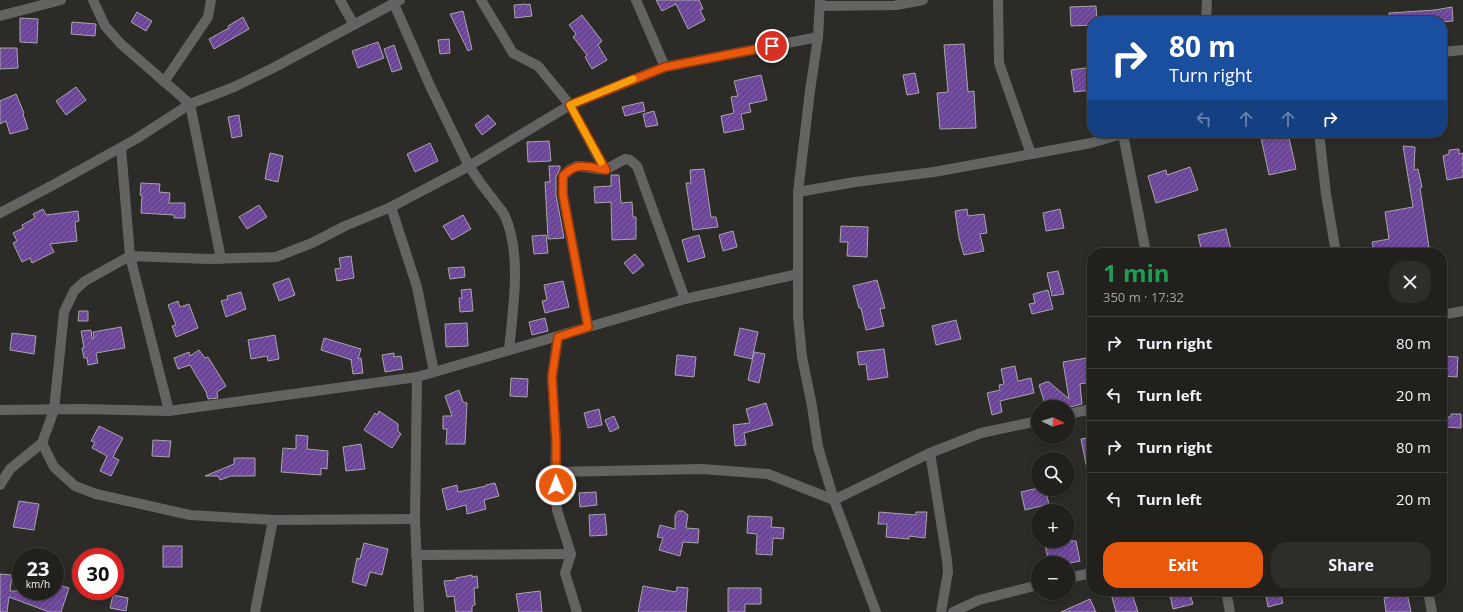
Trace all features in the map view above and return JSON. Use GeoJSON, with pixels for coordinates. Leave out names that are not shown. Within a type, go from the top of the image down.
{"type":"FeatureCollection","features":[{"type":"Feature","properties":{"kind":"street"},"geometry":{"type":"LineString","coordinates":[[0,16],[61,0]]}},
{"type":"Feature","properties":{"kind":"street"},"geometry":{"type":"LineString","coordinates":[[93,0],[105,26],[121,44],[190,104],[222,259]]}},
{"type":"Feature","properties":{"kind":"street"},"geometry":{"type":"LineString","coordinates":[[164,82],[208,17],[211,0]]}},
{"type":"Feature","properties":{"kind":"street"},"geometry":{"type":"LineString","coordinates":[[340,0],[354,25]]}},
{"type":"Feature","properties":{"kind":"street"},"geometry":{"type":"LineString","coordinates":[[482,0],[513,53],[538,66],[570,105],[606,170]]}},
{"type":"Feature","properties":{"kind":"street"},"geometry":{"type":"LineString","coordinates":[[636,0],[665,67]]}},
{"type":"Feature","properties":{"kind":"street"},"geometry":{"type":"LineString","coordinates":[[876,612],[834,500],[818,447],[812,406],[802,357],[798,316],[798,192],[818,37],[820,3],[896,5],[923,0]]}},
{"type":"Feature","properties":{"kind":"street"},"geometry":{"type":"LineString","coordinates":[[998,0],[999,63],[1031,154]]}},
{"type":"Feature","properties":{"kind":"street"},"geometry":{"type":"LineString","coordinates":[[1206,16],[1207,0]]}},
{"type":"Feature","properties":{"kind":"street"},"geometry":{"type":"LineString","coordinates":[[0,213],[121,148],[190,104],[234,87],[273,68],[397,2],[431,88],[469,166],[504,214],[511,233],[514,254],[514,284],[509,350]]}},
{"type":"Feature","properties":{"kind":"street"},"geometry":{"type":"LineString","coordinates":[[0,485],[10,469],[42,443],[54,410],[64,312],[74,291],[85,281],[130,256],[222,259],[276,257],[293,252],[345,226],[391,207],[469,166],[570,105],[665,67],[818,37]]}},
{"type":"Feature","properties":{"kind":"street"},"geometry":{"type":"LineString","coordinates":[[1447,52],[1463,50]]}},
{"type":"Feature","properties":{"kind":"street"},"geometry":{"type":"LineString","coordinates":[[798,192],[855,182],[934,172],[1106,138]]}},
{"type":"Feature","properties":{"kind":"street"},"geometry":{"type":"LineString","coordinates":[[1125,138],[1145,248]]}},
{"type":"Feature","properties":{"kind":"street"},"geometry":{"type":"LineString","coordinates":[[1320,138],[1326,194],[1335,248]]}},
{"type":"Feature","properties":{"kind":"street"},"geometry":{"type":"LineString","coordinates":[[121,148],[130,256],[169,411]]}},
{"type":"Feature","properties":{"kind":"street"},"geometry":{"type":"LineString","coordinates":[[588,327],[563,195],[563,176],[569,170],[577,166],[606,170],[625,159],[630,160],[637,166],[686,298]]}},
{"type":"Feature","properties":{"kind":"street"},"geometry":{"type":"LineString","coordinates":[[391,207],[418,287],[434,372]]}},
{"type":"Feature","properties":{"kind":"street"},"geometry":{"type":"LineString","coordinates":[[0,410],[81,409],[169,411],[417,377],[558,337],[686,298],[798,274]]}},
{"type":"Feature","properties":{"kind":"street"},"geometry":{"type":"LineString","coordinates":[[1447,314],[1463,311]]}},
{"type":"Feature","properties":{"kind":"street"},"geometry":{"type":"LineString","coordinates":[[558,337],[552,377],[556,441],[555,472],[557,510],[571,554],[566,573],[578,612]]}},
{"type":"Feature","properties":{"kind":"street"},"geometry":{"type":"LineString","coordinates":[[417,377],[415,519],[419,612]]}},
{"type":"Feature","properties":{"kind":"street"},"geometry":{"type":"LineString","coordinates":[[1075,413],[1087,410]]}},
{"type":"Feature","properties":{"kind":"street"},"geometry":{"type":"LineString","coordinates":[[555,472],[702,469],[768,474],[834,500],[930,453],[981,433],[1031,422]]}},
{"type":"Feature","properties":{"kind":"street"},"geometry":{"type":"LineString","coordinates":[[42,443],[54,467],[75,486],[96,494],[190,515],[273,520],[415,519]]}},
{"type":"Feature","properties":{"kind":"street"},"geometry":{"type":"LineString","coordinates":[[930,453],[948,572],[941,612]]}},
{"type":"Feature","properties":{"kind":"street"},"geometry":{"type":"LineString","coordinates":[[255,612],[273,520]]}},
{"type":"Feature","properties":{"kind":"street"},"geometry":{"type":"LineString","coordinates":[[416,555],[571,554]]}},
{"type":"Feature","properties":{"kind":"street"},"geometry":{"type":"LineString","coordinates":[[1075,577],[1087,574]]}},
{"type":"Feature","properties":{"kind":"street"},"geometry":{"type":"LineString","coordinates":[[953,612],[978,600],[1031,587]]}},
{"type":"Feature","properties":{"kind":"street"},"geometry":{"type":"LineString","coordinates":[[1227,596],[1230,612]]}},
{"type":"Feature","properties":{"kind":"street"},"geometry":{"type":"LineString","coordinates":[[1429,596],[1432,612]]}},
{"type":"Feature","properties":{"kind":"building"},"geometry":{"type":"Polygon","coordinates":[[[656,0],[699,0],[703,9],[700,10],[705,20],[688,29],[676,4],[662,11],[656,0]]]}},
{"type":"Feature","properties":{"kind":"building"},"geometry":{"type":"Polygon","coordinates":[[[530,4],[532,16],[515,18],[514,5],[530,4]]]}},
{"type":"Feature","properties":{"kind":"building"},"geometry":{"type":"Polygon","coordinates":[[[1096,6],[1097,16],[1087,16],[1087,25],[1071,26],[1070,7],[1096,6]]]}},
{"type":"Feature","properties":{"kind":"building"},"geometry":{"type":"Polygon","coordinates":[[[1452,7],[1453,21],[1447,22],[1447,16],[1389,16],[1389,13],[1435,10],[1452,7]]]}},
{"type":"Feature","properties":{"kind":"building"},"geometry":{"type":"Polygon","coordinates":[[[463,11],[472,49],[468,51],[450,14],[463,11]]]}},
{"type":"Feature","properties":{"kind":"building"},"geometry":{"type":"Polygon","coordinates":[[[137,12],[152,21],[146,31],[131,22],[137,12]]]}},
{"type":"Feature","properties":{"kind":"building"},"geometry":{"type":"Polygon","coordinates":[[[582,15],[602,41],[598,45],[607,60],[592,69],[585,57],[587,55],[573,37],[576,34],[569,25],[582,15]]]}},
{"type":"Feature","properties":{"kind":"building"},"geometry":{"type":"Polygon","coordinates":[[[243,17],[249,29],[214,49],[209,39],[229,28],[228,26],[243,17]]]}},
{"type":"Feature","properties":{"kind":"building"},"geometry":{"type":"Polygon","coordinates":[[[20,18],[38,19],[37,43],[20,42],[20,18]]]}},
{"type":"Feature","properties":{"kind":"building"},"geometry":{"type":"Polygon","coordinates":[[[72,22],[96,24],[95,36],[71,34],[72,22]]]}},
{"type":"Feature","properties":{"kind":"building"},"geometry":{"type":"Polygon","coordinates":[[[449,39],[450,53],[440,54],[438,40],[449,39]]]}},
{"type":"Feature","properties":{"kind":"building"},"geometry":{"type":"Polygon","coordinates":[[[378,42],[384,58],[358,68],[352,51],[378,42]]]}},
{"type":"Feature","properties":{"kind":"building"},"geometry":{"type":"Polygon","coordinates":[[[964,44],[968,92],[974,91],[976,128],[940,129],[937,93],[948,92],[944,45],[964,44]]]}},
{"type":"Feature","properties":{"kind":"building"},"geometry":{"type":"Polygon","coordinates":[[[394,45],[402,69],[392,72],[384,49],[394,45]]]}},
{"type":"Feature","properties":{"kind":"building"},"geometry":{"type":"Polygon","coordinates":[[[0,48],[17,48],[18,68],[0,69],[0,48]]]}},
{"type":"Feature","properties":{"kind":"building"},"geometry":{"type":"Polygon","coordinates":[[[1087,68],[1087,91],[1074,92],[1071,70],[1087,68]]]}},
{"type":"Feature","properties":{"kind":"building"},"geometry":{"type":"Polygon","coordinates":[[[915,73],[919,93],[907,95],[903,75],[915,73]]]}},
{"type":"Feature","properties":{"kind":"building"},"geometry":{"type":"Polygon","coordinates":[[[761,75],[767,100],[749,104],[751,112],[741,114],[744,129],[724,133],[721,116],[734,113],[731,97],[738,96],[734,81],[761,75]]]}},
{"type":"Feature","properties":{"kind":"building"},"geometry":{"type":"Polygon","coordinates":[[[76,87],[86,100],[66,115],[56,101],[76,87]]]}},
{"type":"Feature","properties":{"kind":"building"},"geometry":{"type":"Polygon","coordinates":[[[16,94],[24,113],[23,114],[28,129],[10,134],[6,121],[0,124],[0,101],[16,94]]]}},
{"type":"Feature","properties":{"kind":"building"},"geometry":{"type":"Polygon","coordinates":[[[643,102],[645,111],[625,116],[622,107],[643,102]]]}},
{"type":"Feature","properties":{"kind":"building"},"geometry":{"type":"Polygon","coordinates":[[[654,111],[658,125],[646,127],[643,114],[654,111]]]}},
{"type":"Feature","properties":{"kind":"building"},"geometry":{"type":"Polygon","coordinates":[[[239,115],[242,136],[232,138],[228,117],[239,115]]]}},
{"type":"Feature","properties":{"kind":"building"},"geometry":{"type":"Polygon","coordinates":[[[488,115],[496,124],[482,135],[475,125],[488,115]]]}},
{"type":"Feature","properties":{"kind":"building"},"geometry":{"type":"Polygon","coordinates":[[[1261,138],[1289,138],[1296,169],[1269,175],[1261,138]]]}},
{"type":"Feature","properties":{"kind":"building"},"geometry":{"type":"Polygon","coordinates":[[[549,141],[551,161],[528,162],[527,142],[549,141]]]}},
{"type":"Feature","properties":{"kind":"building"},"geometry":{"type":"Polygon","coordinates":[[[430,143],[438,161],[415,172],[407,154],[430,143]]]}},
{"type":"Feature","properties":{"kind":"building"},"geometry":{"type":"Polygon","coordinates":[[[1403,146],[1415,147],[1414,170],[1418,169],[1422,187],[1420,188],[1429,247],[1373,248],[1372,242],[1389,239],[1385,212],[1413,207],[1403,146]]]}},
{"type":"Feature","properties":{"kind":"building"},"geometry":{"type":"Polygon","coordinates":[[[1459,149],[1459,154],[1463,153],[1463,177],[1447,180],[1443,156],[1449,154],[1449,150],[1459,149]]]}},
{"type":"Feature","properties":{"kind":"building"},"geometry":{"type":"Polygon","coordinates":[[[270,153],[283,156],[278,182],[265,179],[270,153]]]}},
{"type":"Feature","properties":{"kind":"building"},"geometry":{"type":"Polygon","coordinates":[[[549,166],[560,166],[556,176],[556,195],[564,238],[548,239],[545,182],[550,182],[549,166]]]}},
{"type":"Feature","properties":{"kind":"building"},"geometry":{"type":"Polygon","coordinates":[[[1190,167],[1198,190],[1156,203],[1148,176],[1166,170],[1167,175],[1190,167]]]}},
{"type":"Feature","properties":{"kind":"building"},"geometry":{"type":"Polygon","coordinates":[[[704,169],[711,217],[716,217],[718,227],[693,230],[686,183],[691,183],[690,170],[704,169]]]}},
{"type":"Feature","properties":{"kind":"building"},"geometry":{"type":"Polygon","coordinates":[[[611,175],[619,175],[621,203],[632,202],[633,217],[636,217],[636,239],[612,240],[611,202],[595,203],[594,187],[611,186],[611,175]]]}},
{"type":"Feature","properties":{"kind":"building"},"geometry":{"type":"Polygon","coordinates":[[[141,183],[160,184],[159,192],[170,193],[169,203],[185,203],[185,218],[174,218],[174,215],[141,213],[141,183]]]}},
{"type":"Feature","properties":{"kind":"building"},"geometry":{"type":"Polygon","coordinates":[[[259,205],[267,217],[247,229],[239,217],[259,205]]]}},
{"type":"Feature","properties":{"kind":"building"},"geometry":{"type":"Polygon","coordinates":[[[43,209],[46,215],[78,211],[79,221],[75,222],[77,241],[50,244],[54,252],[32,263],[30,258],[22,262],[13,243],[17,241],[13,233],[23,228],[22,225],[35,218],[33,214],[43,209]]]}},
{"type":"Feature","properties":{"kind":"building"},"geometry":{"type":"Polygon","coordinates":[[[967,209],[968,216],[984,214],[987,233],[980,234],[984,251],[964,255],[959,238],[955,211],[967,209]]]}},
{"type":"Feature","properties":{"kind":"building"},"geometry":{"type":"Polygon","coordinates":[[[1060,209],[1064,228],[1046,231],[1043,213],[1060,209]]]}},
{"type":"Feature","properties":{"kind":"building"},"geometry":{"type":"Polygon","coordinates":[[[463,215],[471,229],[452,240],[443,226],[463,215]]]}},
{"type":"Feature","properties":{"kind":"building"},"geometry":{"type":"Polygon","coordinates":[[[841,226],[868,227],[867,257],[847,256],[848,242],[840,242],[841,226]]]}},
{"type":"Feature","properties":{"kind":"building"},"geometry":{"type":"Polygon","coordinates":[[[1226,229],[1231,248],[1201,248],[1198,235],[1226,229]]]}},
{"type":"Feature","properties":{"kind":"building"},"geometry":{"type":"Polygon","coordinates":[[[733,231],[737,247],[723,251],[719,235],[733,231]]]}},
{"type":"Feature","properties":{"kind":"building"},"geometry":{"type":"Polygon","coordinates":[[[546,235],[548,253],[534,254],[532,236],[546,235]]]}},
{"type":"Feature","properties":{"kind":"building"},"geometry":{"type":"Polygon","coordinates":[[[699,235],[705,257],[688,262],[682,240],[699,235]]]}},
{"type":"Feature","properties":{"kind":"building"},"geometry":{"type":"Polygon","coordinates":[[[635,254],[644,265],[633,274],[624,263],[635,254]]]}},
{"type":"Feature","properties":{"kind":"building"},"geometry":{"type":"Polygon","coordinates":[[[351,256],[354,278],[337,281],[335,269],[341,268],[339,258],[351,256]]]}},
{"type":"Feature","properties":{"kind":"building"},"geometry":{"type":"Polygon","coordinates":[[[464,267],[465,277],[450,279],[448,268],[464,267]]]}},
{"type":"Feature","properties":{"kind":"building"},"geometry":{"type":"Polygon","coordinates":[[[1058,271],[1064,294],[1052,296],[1047,273],[1058,271]]]}},
{"type":"Feature","properties":{"kind":"building"},"geometry":{"type":"Polygon","coordinates":[[[289,278],[295,295],[279,301],[273,284],[289,278]]]}},
{"type":"Feature","properties":{"kind":"building"},"geometry":{"type":"Polygon","coordinates":[[[877,280],[885,308],[880,309],[884,326],[866,330],[861,308],[859,308],[853,286],[877,280]]]}},
{"type":"Feature","properties":{"kind":"building"},"geometry":{"type":"Polygon","coordinates":[[[563,281],[569,307],[545,313],[542,301],[547,300],[544,285],[563,281]]]}},
{"type":"Feature","properties":{"kind":"building"},"geometry":{"type":"Polygon","coordinates":[[[471,289],[473,311],[460,312],[459,298],[462,298],[461,290],[471,289]]]}},
{"type":"Feature","properties":{"kind":"building"},"geometry":{"type":"Polygon","coordinates":[[[1048,290],[1053,309],[1032,314],[1029,304],[1035,303],[1033,294],[1048,290]]]}},
{"type":"Feature","properties":{"kind":"building"},"geometry":{"type":"Polygon","coordinates":[[[241,292],[246,309],[226,317],[221,301],[228,299],[227,296],[241,292]]]}},
{"type":"Feature","properties":{"kind":"building"},"geometry":{"type":"Polygon","coordinates":[[[178,301],[180,307],[189,304],[198,328],[176,337],[172,326],[176,325],[168,305],[178,301]]]}},
{"type":"Feature","properties":{"kind":"building"},"geometry":{"type":"Polygon","coordinates":[[[79,311],[88,311],[88,321],[78,321],[79,311]]]}},
{"type":"Feature","properties":{"kind":"building"},"geometry":{"type":"Polygon","coordinates":[[[545,318],[548,331],[532,335],[529,322],[545,318]]]}},
{"type":"Feature","properties":{"kind":"building"},"geometry":{"type":"Polygon","coordinates":[[[956,320],[961,339],[936,345],[932,326],[956,320]]]}},
{"type":"Feature","properties":{"kind":"building"},"geometry":{"type":"Polygon","coordinates":[[[467,323],[468,346],[446,347],[445,324],[467,323]]]}},
{"type":"Feature","properties":{"kind":"building"},"geometry":{"type":"Polygon","coordinates":[[[121,327],[125,348],[96,353],[98,363],[88,365],[87,358],[84,358],[81,331],[91,330],[92,339],[94,338],[93,332],[121,327]]]}},
{"type":"Feature","properties":{"kind":"building"},"geometry":{"type":"Polygon","coordinates":[[[740,328],[758,332],[752,359],[734,355],[740,328]]]}},
{"type":"Feature","properties":{"kind":"building"},"geometry":{"type":"Polygon","coordinates":[[[12,333],[36,336],[34,354],[10,350],[12,333]]]}},
{"type":"Feature","properties":{"kind":"building"},"geometry":{"type":"Polygon","coordinates":[[[275,335],[279,359],[268,361],[267,356],[251,359],[248,340],[275,335]]]}},
{"type":"Feature","properties":{"kind":"building"},"geometry":{"type":"Polygon","coordinates":[[[324,338],[361,349],[358,359],[361,358],[363,373],[353,374],[352,360],[321,350],[324,338]]]}},
{"type":"Feature","properties":{"kind":"building"},"geometry":{"type":"Polygon","coordinates":[[[884,349],[888,377],[868,380],[866,364],[859,365],[857,352],[884,349]]]}},
{"type":"Feature","properties":{"kind":"building"},"geometry":{"type":"Polygon","coordinates":[[[199,350],[205,358],[208,357],[226,386],[217,392],[218,398],[208,399],[206,392],[190,365],[178,369],[174,358],[189,352],[190,356],[199,350]]]}},
{"type":"Feature","properties":{"kind":"building"},"geometry":{"type":"Polygon","coordinates":[[[754,352],[765,354],[759,383],[748,380],[754,352]]]}},
{"type":"Feature","properties":{"kind":"building"},"geometry":{"type":"Polygon","coordinates":[[[394,353],[394,357],[401,356],[403,369],[385,372],[382,355],[394,353]]]}},
{"type":"Feature","properties":{"kind":"building"},"geometry":{"type":"Polygon","coordinates":[[[677,355],[696,357],[694,377],[675,375],[677,355]]]}},
{"type":"Feature","properties":{"kind":"building"},"geometry":{"type":"Polygon","coordinates":[[[1447,356],[1458,357],[1457,377],[1447,376],[1447,356]]]}},
{"type":"Feature","properties":{"kind":"building"},"geometry":{"type":"Polygon","coordinates":[[[1087,358],[1087,383],[1080,384],[1082,404],[1075,406],[1075,400],[1044,400],[1039,385],[1049,382],[1069,399],[1063,362],[1087,358]]]}},
{"type":"Feature","properties":{"kind":"building"},"geometry":{"type":"Polygon","coordinates":[[[1015,366],[1018,381],[1031,378],[1034,393],[1000,401],[1002,412],[992,415],[987,393],[1000,390],[999,385],[1004,384],[1001,369],[1015,366]]]}},
{"type":"Feature","properties":{"kind":"building"},"geometry":{"type":"Polygon","coordinates":[[[511,378],[528,379],[527,397],[510,396],[511,378]]]}},
{"type":"Feature","properties":{"kind":"building"},"geometry":{"type":"Polygon","coordinates":[[[459,390],[463,402],[467,403],[465,444],[446,444],[447,429],[443,429],[443,416],[452,416],[445,396],[459,390]]]}},
{"type":"Feature","properties":{"kind":"building"},"geometry":{"type":"Polygon","coordinates":[[[766,403],[773,425],[744,433],[746,445],[735,446],[733,425],[750,423],[746,409],[766,403]]]}},
{"type":"Feature","properties":{"kind":"building"},"geometry":{"type":"Polygon","coordinates":[[[599,409],[602,425],[588,428],[584,413],[599,409]]]}},
{"type":"Feature","properties":{"kind":"building"},"geometry":{"type":"Polygon","coordinates":[[[379,411],[398,424],[398,431],[401,434],[392,448],[364,430],[375,413],[377,415],[379,411]]]}},
{"type":"Feature","properties":{"kind":"building"},"geometry":{"type":"Polygon","coordinates":[[[1451,414],[1461,414],[1461,428],[1447,427],[1447,417],[1451,417],[1451,414]]]}},
{"type":"Feature","properties":{"kind":"building"},"geometry":{"type":"Polygon","coordinates":[[[614,416],[619,428],[610,432],[605,420],[614,416]]]}},
{"type":"Feature","properties":{"kind":"building"},"geometry":{"type":"Polygon","coordinates":[[[99,426],[123,438],[113,457],[119,460],[111,476],[100,471],[107,456],[92,448],[95,442],[91,441],[99,426]]]}},
{"type":"Feature","properties":{"kind":"building"},"geometry":{"type":"Polygon","coordinates":[[[296,435],[308,436],[307,449],[328,451],[327,469],[321,468],[321,475],[281,472],[283,448],[296,449],[296,435]]]}},
{"type":"Feature","properties":{"kind":"building"},"geometry":{"type":"Polygon","coordinates":[[[1087,438],[1087,469],[1081,439],[1087,438]]]}},
{"type":"Feature","properties":{"kind":"building"},"geometry":{"type":"Polygon","coordinates":[[[153,440],[171,441],[169,457],[152,456],[153,440]]]}},
{"type":"Feature","properties":{"kind":"building"},"geometry":{"type":"Polygon","coordinates":[[[361,444],[365,469],[346,471],[343,447],[361,444]]]}},
{"type":"Feature","properties":{"kind":"building"},"geometry":{"type":"Polygon","coordinates":[[[234,458],[255,458],[255,476],[231,476],[220,480],[218,476],[205,476],[234,464],[234,458]]]}},
{"type":"Feature","properties":{"kind":"building"},"geometry":{"type":"Polygon","coordinates":[[[495,483],[499,496],[484,500],[486,509],[467,514],[466,505],[447,510],[442,489],[457,485],[458,492],[495,483]]]}},
{"type":"Feature","properties":{"kind":"building"},"geometry":{"type":"Polygon","coordinates":[[[1031,490],[1031,496],[1047,496],[1049,504],[1031,504],[1031,508],[1025,510],[1021,492],[1031,490]]]}},
{"type":"Feature","properties":{"kind":"building"},"geometry":{"type":"Polygon","coordinates":[[[596,492],[597,505],[580,507],[579,493],[596,492]]]}},
{"type":"Feature","properties":{"kind":"building"},"geometry":{"type":"Polygon","coordinates":[[[19,501],[39,504],[34,530],[13,527],[19,501]]]}},
{"type":"Feature","properties":{"kind":"building"},"geometry":{"type":"Polygon","coordinates":[[[678,511],[683,511],[688,515],[686,528],[699,529],[698,543],[683,542],[680,556],[659,550],[663,538],[657,537],[660,525],[675,529],[675,515],[678,511]]]}},
{"type":"Feature","properties":{"kind":"building"},"geometry":{"type":"Polygon","coordinates":[[[879,512],[916,515],[916,512],[927,512],[925,538],[909,536],[909,539],[886,537],[887,524],[878,524],[879,512]]]}},
{"type":"Feature","properties":{"kind":"building"},"geometry":{"type":"Polygon","coordinates":[[[605,514],[607,535],[590,536],[589,515],[605,514]]]}},
{"type":"Feature","properties":{"kind":"building"},"geometry":{"type":"Polygon","coordinates":[[[748,516],[772,517],[771,527],[784,528],[783,539],[773,538],[772,555],[756,554],[757,534],[747,533],[748,516]]]}},
{"type":"Feature","properties":{"kind":"building"},"geometry":{"type":"Polygon","coordinates":[[[1076,541],[1080,561],[1075,562],[1075,556],[1047,556],[1046,548],[1075,548],[1076,541]]]}},
{"type":"Feature","properties":{"kind":"building"},"geometry":{"type":"Polygon","coordinates":[[[364,543],[388,549],[382,575],[370,572],[366,586],[352,582],[357,558],[360,559],[364,543]]]}},
{"type":"Feature","properties":{"kind":"building"},"geometry":{"type":"Polygon","coordinates":[[[163,546],[182,546],[182,567],[163,567],[163,546]]]}},
{"type":"Feature","properties":{"kind":"building"},"geometry":{"type":"Polygon","coordinates":[[[0,574],[12,575],[10,591],[12,591],[12,598],[9,597],[7,612],[0,612],[0,574]]]}},
{"type":"Feature","properties":{"kind":"building"},"geometry":{"type":"Polygon","coordinates":[[[472,575],[472,577],[477,576],[478,588],[474,588],[475,605],[472,606],[472,612],[456,612],[454,596],[447,597],[444,581],[456,580],[456,578],[472,575]]]}},
{"type":"Feature","properties":{"kind":"building"},"geometry":{"type":"Polygon","coordinates":[[[643,586],[676,592],[677,587],[688,588],[686,612],[638,612],[643,586]]]}},
{"type":"Feature","properties":{"kind":"building"},"geometry":{"type":"Polygon","coordinates":[[[64,587],[69,588],[61,612],[49,612],[17,600],[64,600],[64,587]]]}},
{"type":"Feature","properties":{"kind":"building"},"geometry":{"type":"Polygon","coordinates":[[[728,588],[761,588],[761,604],[745,604],[745,612],[728,612],[728,588]]]}},
{"type":"Feature","properties":{"kind":"building"},"geometry":{"type":"Polygon","coordinates":[[[540,591],[542,612],[519,612],[516,594],[540,591]]]}},
{"type":"Feature","properties":{"kind":"building"},"geometry":{"type":"Polygon","coordinates":[[[1112,596],[1133,596],[1138,612],[1116,612],[1112,596]]]}},
{"type":"Feature","properties":{"kind":"building"},"geometry":{"type":"Polygon","coordinates":[[[1170,596],[1191,596],[1193,604],[1173,609],[1170,596]]]}},
{"type":"Feature","properties":{"kind":"building"},"geometry":{"type":"Polygon","coordinates":[[[1266,596],[1281,596],[1283,603],[1268,607],[1266,596]]]}},
{"type":"Feature","properties":{"kind":"building"},"geometry":{"type":"Polygon","coordinates":[[[1393,596],[1408,596],[1411,612],[1386,612],[1384,598],[1393,596]]]}},
{"type":"Feature","properties":{"kind":"building"},"geometry":{"type":"Polygon","coordinates":[[[124,597],[128,598],[126,611],[110,608],[112,600],[124,600],[124,597]]]}},
{"type":"Feature","properties":{"kind":"building"},"geometry":{"type":"Polygon","coordinates":[[[1090,599],[1096,612],[1061,612],[1090,599]]]}},
{"type":"Feature","properties":{"kind":"slow traffic"},"geometry":{"type":"LineString","coordinates":[[601,162],[570,105],[633,79]]}},
{"type":"Feature","properties":{"kind":"route"},"geometry":{"type":"LineString","coordinates":[[556,485],[556,441],[552,377],[558,337],[588,327],[563,195],[563,176],[569,170],[577,166],[606,170],[570,105],[665,67],[772,46]]}}]}
